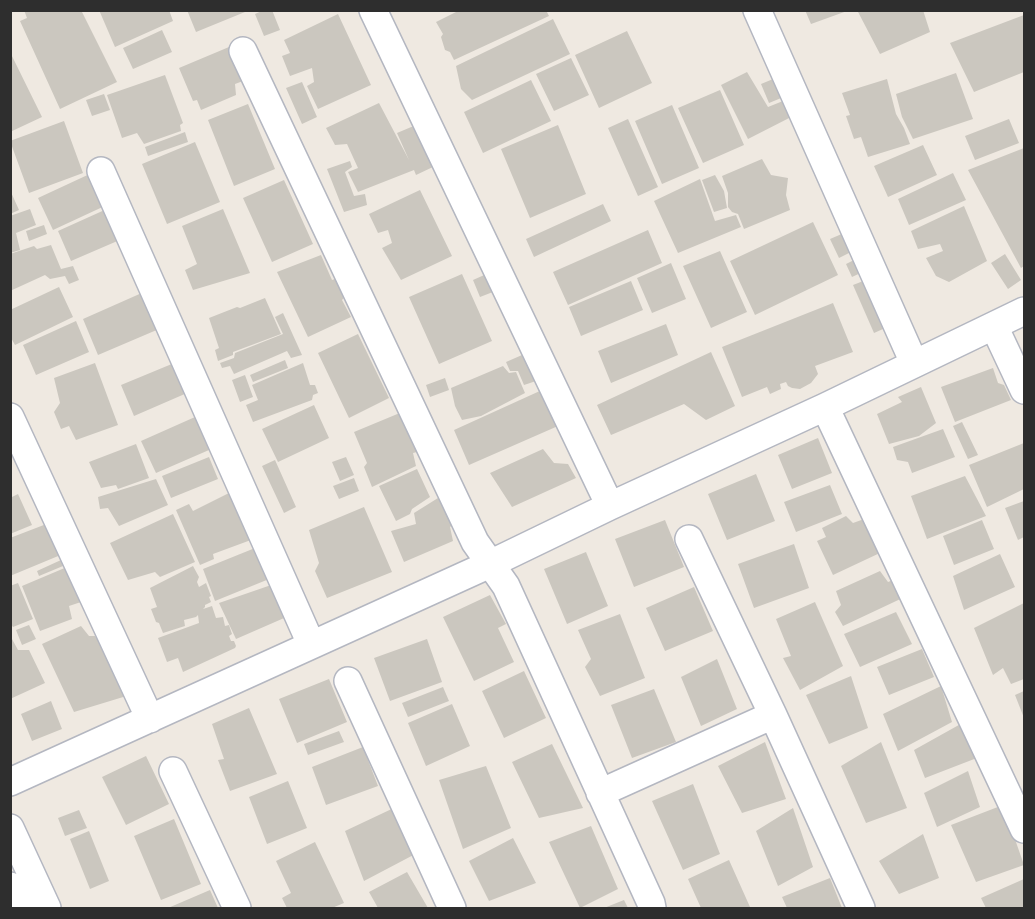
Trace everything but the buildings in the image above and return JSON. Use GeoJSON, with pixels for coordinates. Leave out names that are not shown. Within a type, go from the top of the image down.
{"type":"FeatureCollection","features":[{"type":"Feature","properties":{"kind":"street"},"geometry":{"type":"LineString","coordinates":[[373,10],[610,506]]}},
{"type":"Feature","properties":{"kind":"street"},"geometry":{"type":"LineString","coordinates":[[757,10],[914,363]]}},
{"type":"Feature","properties":{"kind":"street"},"geometry":{"type":"LineString","coordinates":[[243,51],[475,542],[506,586],[652,909]]}},
{"type":"Feature","properties":{"kind":"street"},"geometry":{"type":"LineString","coordinates":[[101,171],[311,644]]}},
{"type":"Feature","properties":{"kind":"street"},"geometry":{"type":"LineString","coordinates":[[10,782],[490,564],[1024,311]]}},
{"type":"Feature","properties":{"kind":"street"},"geometry":{"type":"LineString","coordinates":[[994,326],[1024,390]]}},
{"type":"Feature","properties":{"kind":"street"},"geometry":{"type":"LineString","coordinates":[[825,407],[1024,829]]}},
{"type":"Feature","properties":{"kind":"street"},"geometry":{"type":"LineString","coordinates":[[10,417],[150,719]]}},
{"type":"Feature","properties":{"kind":"street"},"geometry":{"type":"LineString","coordinates":[[689,540],[773,715],[861,909]]}},
{"type":"Feature","properties":{"kind":"street"},"geometry":{"type":"LineString","coordinates":[[348,681],[453,909]]}},
{"type":"Feature","properties":{"kind":"street"},"geometry":{"type":"LineString","coordinates":[[600,793],[773,715]]}},
{"type":"Feature","properties":{"kind":"street"},"geometry":{"type":"LineString","coordinates":[[173,771],[237,909]]}},
{"type":"Feature","properties":{"kind":"street"},"geometry":{"type":"LineString","coordinates":[[10,828],[47,909]]}},
{"type":"Feature","properties":{"kind":"street"},"geometry":{"type":"LineString","coordinates":[[10,886],[20,909]]}}]}
